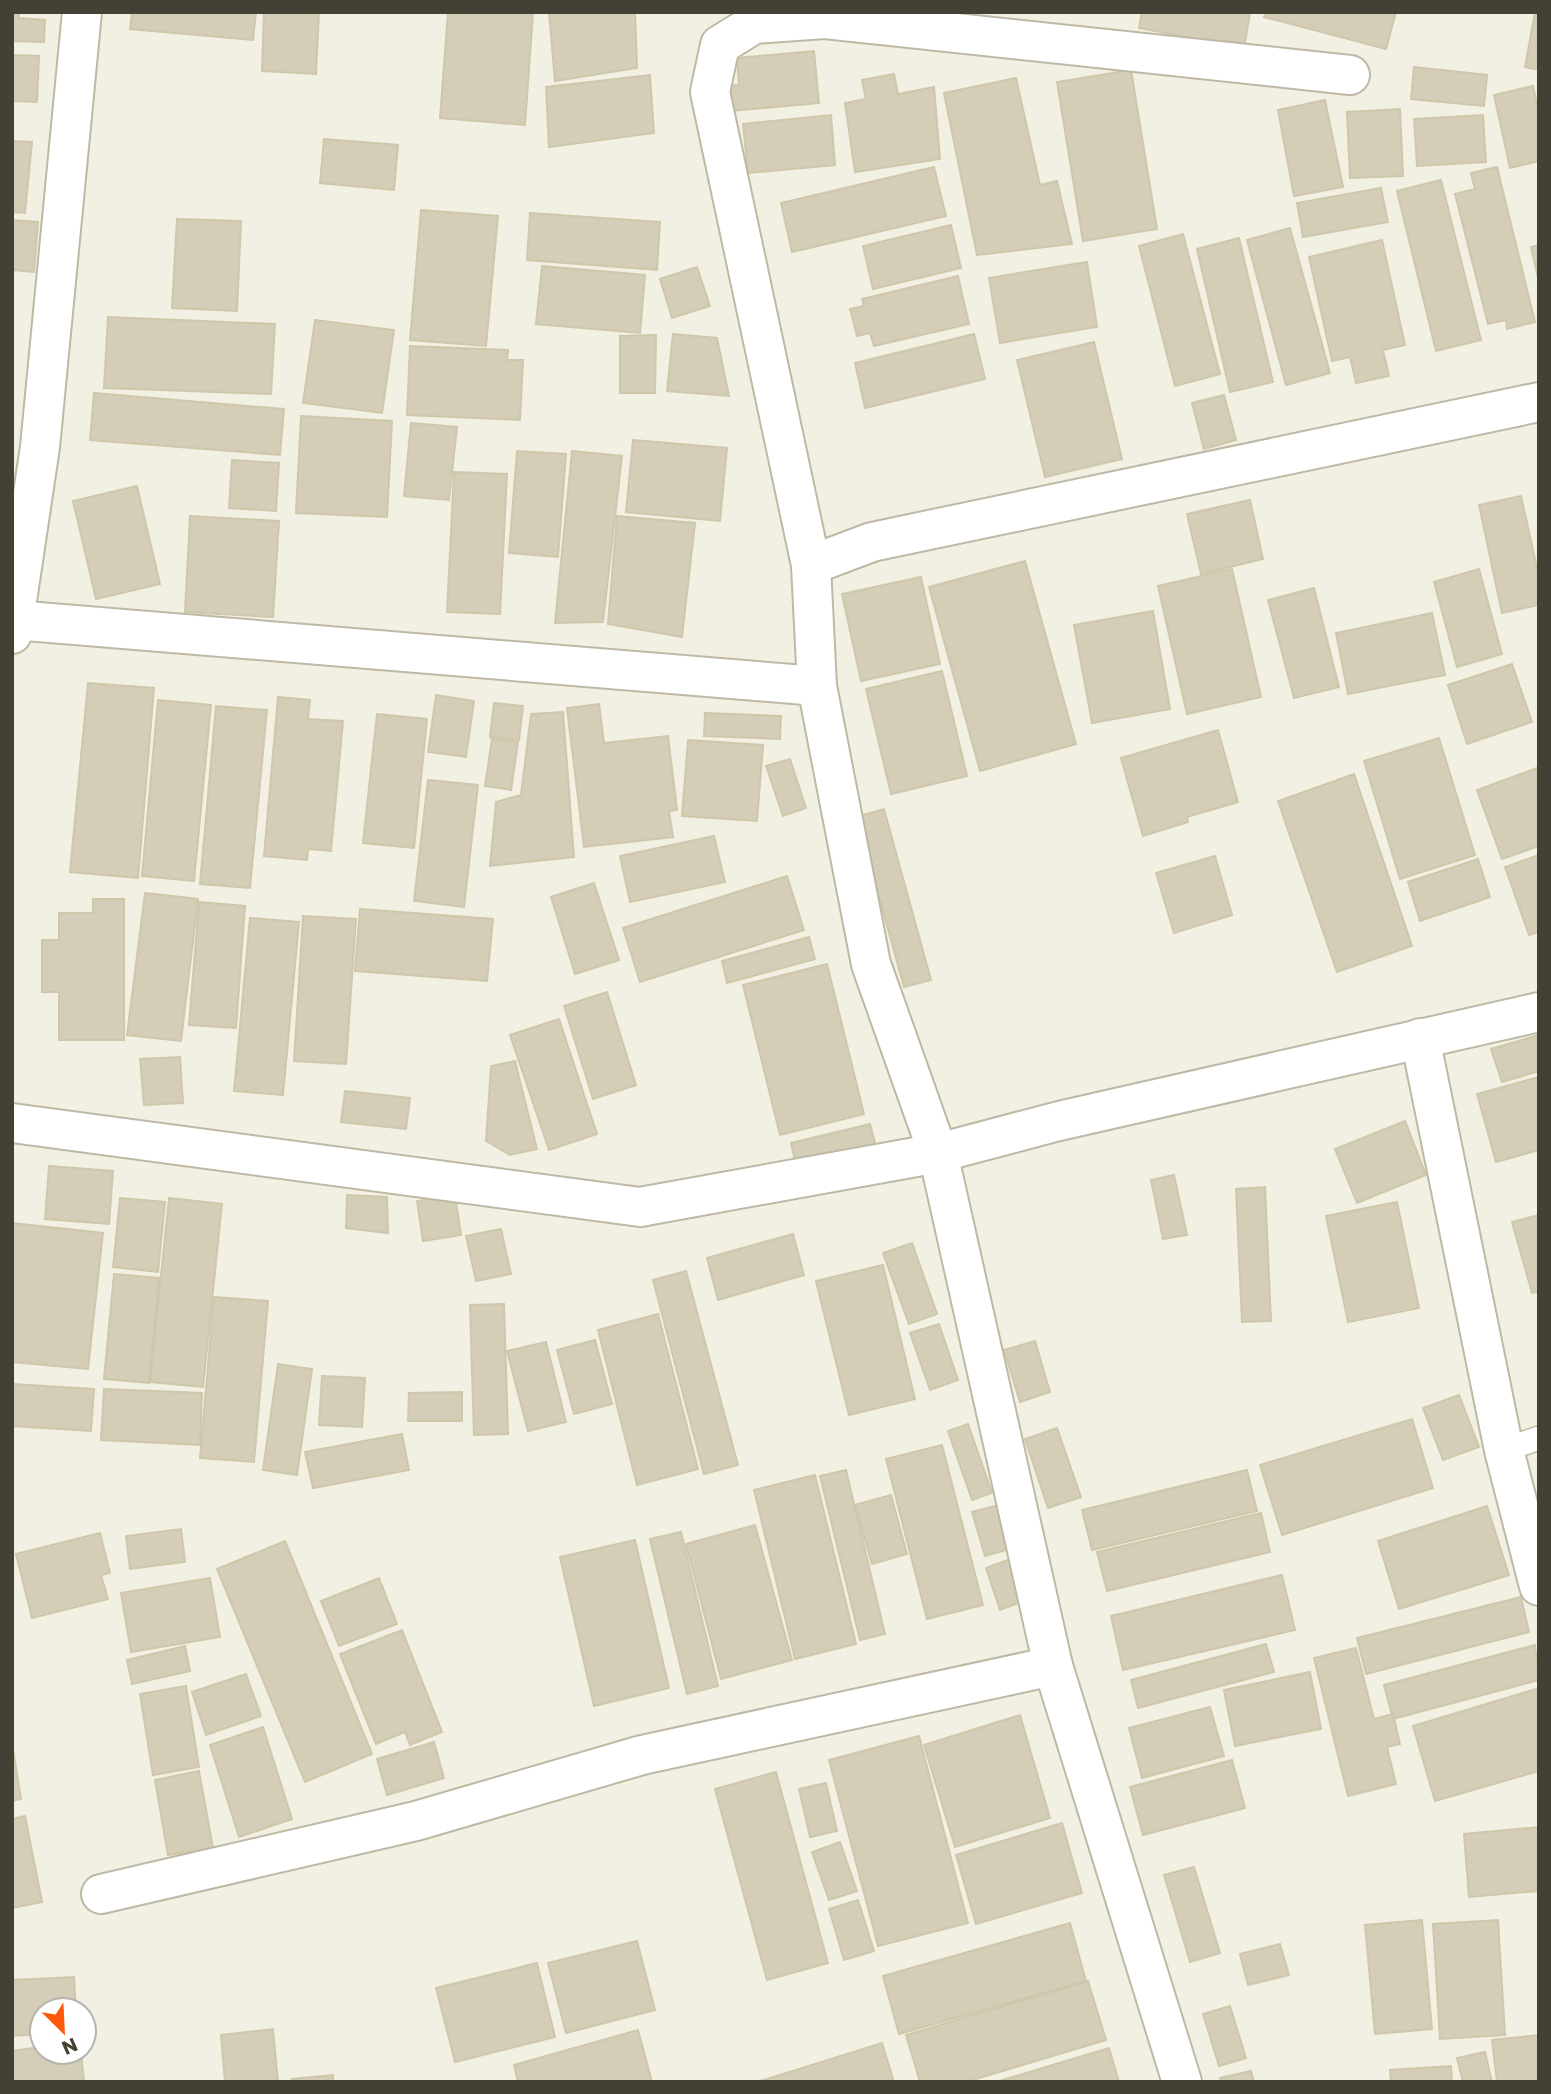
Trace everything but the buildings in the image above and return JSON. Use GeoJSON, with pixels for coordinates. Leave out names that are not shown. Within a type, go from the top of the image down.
{"type":"FeatureCollection","features":[{"type":"Feature","properties":{"kind":"street"},"geometry":{"type":"LineString","coordinates":[[82,12],[40,447],[13,627],[817,686]]}},
{"type":"Feature","properties":{"kind":"street"},"geometry":{"type":"LineString","coordinates":[[1182,2082],[1053,1666],[938,1153],[871,964],[817,686],[811,565],[710,92],[720,45],[754,24],[825,19],[1350,75]]}},
{"type":"Feature","properties":{"kind":"street"},"geometry":{"type":"LineString","coordinates":[[811,565],[872,542],[1539,402]]}},
{"type":"Feature","properties":{"kind":"street"},"geometry":{"type":"LineString","coordinates":[[12,1122],[640,1207],[938,1153],[1059,1121],[1539,1012]]}},
{"type":"Feature","properties":{"kind":"street"},"geometry":{"type":"LineString","coordinates":[[1420,1038],[1521,1444],[1539,1586]]}},
{"type":"Feature","properties":{"kind":"street"},"geometry":{"type":"LineString","coordinates":[[101,1895],[416,1821],[642,1755],[1053,1666]]}}]}
